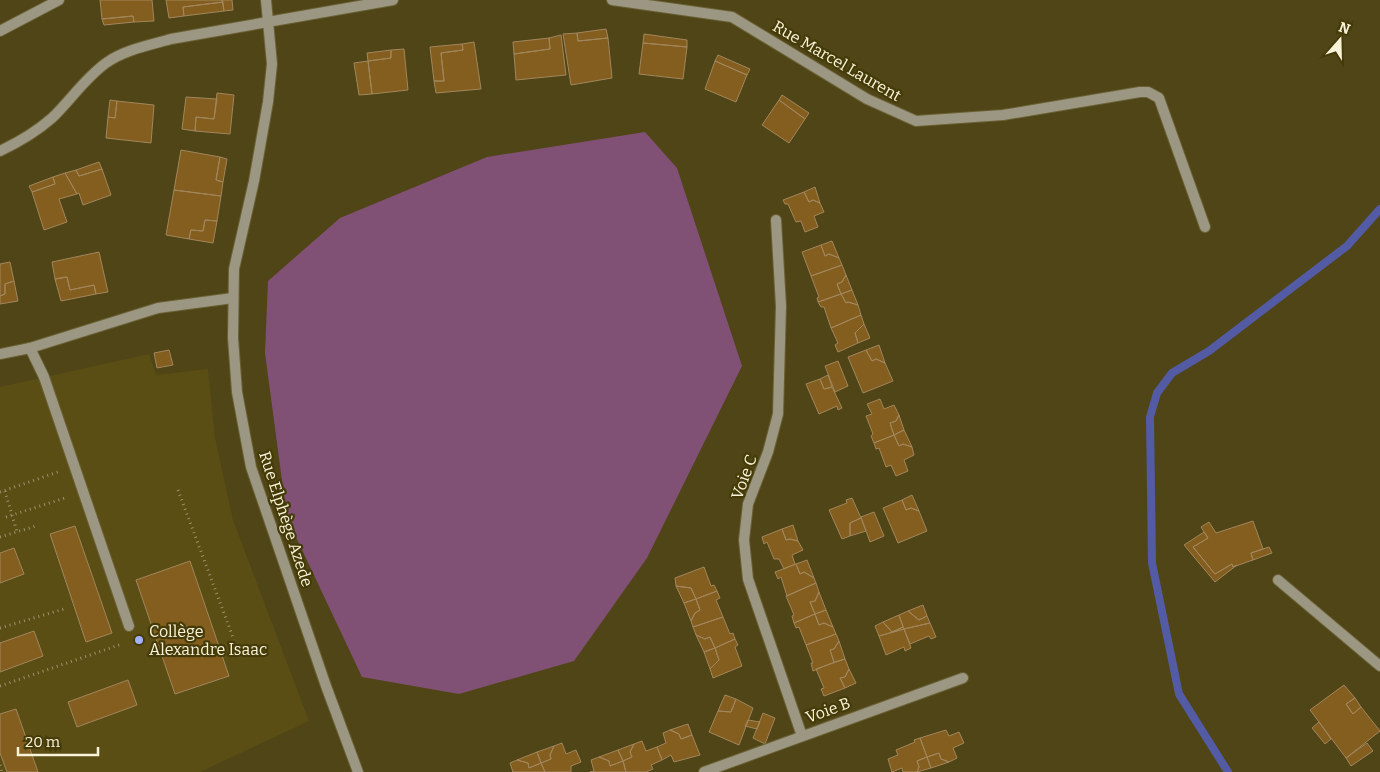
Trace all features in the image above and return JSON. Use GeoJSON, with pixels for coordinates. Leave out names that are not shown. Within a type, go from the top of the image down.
{"type":"FeatureCollection","features":[{"type":"Feature","properties":{"kind":"street"},"geometry":{"type":"LineString","coordinates":[[0,31],[60,0]]}},
{"type":"Feature","properties":{"kind":"street","name":"Rue Elphège Azede"},"geometry":{"type":"LineString","coordinates":[[266,0],[272,64],[268,102],[254,181],[234,269],[233,298],[237,392],[251,467],[326,686],[358,772]]}},
{"type":"Feature","properties":{"kind":"street"},"geometry":{"type":"LineString","coordinates":[[0,151],[24,140],[52,118],[86,79],[108,62],[136,49],[171,39],[393,0]]}},
{"type":"Feature","properties":{"kind":"street","name":"Rue Marcel Laurent"},"geometry":{"type":"LineString","coordinates":[[612,0],[732,17],[867,99],[916,121],[1003,115],[1140,92],[1155,94],[1159,98],[1205,227]]}},
{"type":"Feature","properties":{"kind":"street","name":"Voie C"},"geometry":{"type":"LineString","coordinates":[[776,220],[782,306],[778,414],[768,452],[748,504],[744,540],[748,579],[802,736]]}},
{"type":"Feature","properties":{"kind":"street"},"geometry":{"type":"LineString","coordinates":[[0,354],[30,348],[158,308],[233,298]]}},
{"type":"Feature","properties":{"kind":"street"},"geometry":{"type":"LineString","coordinates":[[30,348],[44,377],[129,626]]}},
{"type":"Feature","properties":{"kind":"street"},"geometry":{"type":"LineString","coordinates":[[1278,580],[1380,666]]}},
{"type":"Feature","properties":{"kind":"street","name":"Voie B"},"geometry":{"type":"LineString","coordinates":[[704,772],[963,678]]}},
{"type":"Feature","properties":{"kind":"path"},"geometry":{"type":"LineString","coordinates":[[0,492],[74,467]]}},
{"type":"Feature","properties":{"kind":"path"},"geometry":{"type":"LineString","coordinates":[[178,490],[234,640]]}},
{"type":"Feature","properties":{"kind":"path"},"geometry":{"type":"LineString","coordinates":[[5,491],[17,532]]}},
{"type":"Feature","properties":{"kind":"path"},"geometry":{"type":"LineString","coordinates":[[6,517],[83,492]]}},
{"type":"Feature","properties":{"kind":"path"},"geometry":{"type":"LineString","coordinates":[[0,537],[36,526]]}},
{"type":"Feature","properties":{"kind":"path"},"geometry":{"type":"LineString","coordinates":[[0,628],[64,609]]}},
{"type":"Feature","properties":{"kind":"path"},"geometry":{"type":"LineString","coordinates":[[0,686],[129,641]]}},
{"type":"Feature","properties":{"kind":"path"},"geometry":{"type":"LineString","coordinates":[[0,765],[2,772]]}},
{"type":"Feature","properties":{"kind":"shaded area"},"geometry":{"type":"Polygon","coordinates":[[[645,132],[677,168],[742,366],[647,558],[574,661],[459,694],[362,677],[287,518],[265,353],[268,281],[340,218],[487,157],[645,132]]]}},
{"type":"Feature","properties":{"kind":"shaded area","name":"Collège Alexandre Isaac"},"geometry":{"type":"Polygon","coordinates":[[[149,354],[156,375],[208,369],[215,438],[233,520],[309,721],[200,772],[0,772],[0,387],[149,354]]]}},
{"type":"Feature","properties":{"kind":"building"},"geometry":{"type":"Polygon","coordinates":[[[100,0],[152,0],[154,21],[134,22],[133,16],[102,19],[100,0]]]}},
{"type":"Feature","properties":{"kind":"building"},"geometry":{"type":"Polygon","coordinates":[[[166,0],[222,0],[223,2],[183,7],[184,16],[169,18],[166,0]]]}},
{"type":"Feature","properties":{"kind":"building"},"geometry":{"type":"Polygon","coordinates":[[[222,0],[232,0],[233,10],[224,11],[222,0]]]}},
{"type":"Feature","properties":{"kind":"building"},"geometry":{"type":"Polygon","coordinates":[[[223,2],[224,11],[184,16],[183,7],[223,2]]]}},
{"type":"Feature","properties":{"kind":"building"},"geometry":{"type":"Polygon","coordinates":[[[133,16],[134,22],[104,25],[102,19],[133,16]]]}},
{"type":"Feature","properties":{"kind":"building"},"geometry":{"type":"Polygon","coordinates":[[[606,29],[608,38],[578,41],[577,33],[606,29]]]}},
{"type":"Feature","properties":{"kind":"building"},"geometry":{"type":"Polygon","coordinates":[[[577,33],[578,41],[608,38],[612,78],[571,85],[563,34],[577,33]]]}},
{"type":"Feature","properties":{"kind":"building"},"geometry":{"type":"Polygon","coordinates":[[[644,34],[687,40],[687,47],[643,43],[644,34]]]}},
{"type":"Feature","properties":{"kind":"building"},"geometry":{"type":"Polygon","coordinates":[[[561,35],[566,75],[516,80],[514,54],[550,49],[549,38],[561,35]]]}},
{"type":"Feature","properties":{"kind":"building"},"geometry":{"type":"Polygon","coordinates":[[[549,38],[550,49],[514,54],[513,42],[549,38]]]}},
{"type":"Feature","properties":{"kind":"building"},"geometry":{"type":"Polygon","coordinates":[[[474,42],[481,89],[436,93],[434,81],[444,81],[441,53],[463,50],[462,44],[474,42]]]}},
{"type":"Feature","properties":{"kind":"building"},"geometry":{"type":"Polygon","coordinates":[[[643,43],[687,47],[683,79],[639,74],[643,43]]]}},
{"type":"Feature","properties":{"kind":"building"},"geometry":{"type":"Polygon","coordinates":[[[462,44],[463,50],[441,53],[444,81],[434,81],[430,47],[462,44]]]}},
{"type":"Feature","properties":{"kind":"building"},"geometry":{"type":"Polygon","coordinates":[[[404,49],[408,90],[372,94],[368,61],[391,58],[391,50],[404,49]]]}},
{"type":"Feature","properties":{"kind":"building"},"geometry":{"type":"Polygon","coordinates":[[[391,50],[391,58],[368,61],[367,53],[391,50]]]}},
{"type":"Feature","properties":{"kind":"building"},"geometry":{"type":"Polygon","coordinates":[[[718,55],[750,69],[747,75],[715,61],[718,55]]]}},
{"type":"Feature","properties":{"kind":"building"},"geometry":{"type":"Polygon","coordinates":[[[368,61],[372,94],[359,95],[354,63],[368,61]]]}},
{"type":"Feature","properties":{"kind":"building"},"geometry":{"type":"Polygon","coordinates":[[[715,61],[747,75],[736,102],[705,89],[715,61]]]}},
{"type":"Feature","properties":{"kind":"building"},"geometry":{"type":"Polygon","coordinates":[[[217,93],[234,95],[230,134],[195,131],[196,117],[214,119],[217,93]]]}},
{"type":"Feature","properties":{"kind":"building"},"geometry":{"type":"Polygon","coordinates":[[[782,95],[809,113],[805,119],[779,100],[782,95]]]}},
{"type":"Feature","properties":{"kind":"building"},"geometry":{"type":"Polygon","coordinates":[[[186,97],[217,99],[214,119],[196,117],[195,131],[182,129],[186,97]]]}},
{"type":"Feature","properties":{"kind":"building"},"geometry":{"type":"Polygon","coordinates":[[[110,100],[117,101],[115,118],[108,117],[110,100]]]}},
{"type":"Feature","properties":{"kind":"building"},"geometry":{"type":"Polygon","coordinates":[[[779,100],[805,119],[789,143],[762,125],[779,100]]]}},
{"type":"Feature","properties":{"kind":"building"},"geometry":{"type":"Polygon","coordinates":[[[117,101],[154,105],[151,143],[106,138],[108,117],[115,118],[117,101]]]}},
{"type":"Feature","properties":{"kind":"building"},"geometry":{"type":"Polygon","coordinates":[[[181,150],[220,157],[216,180],[223,182],[221,196],[174,190],[181,150]]]}},
{"type":"Feature","properties":{"kind":"building"},"geometry":{"type":"Polygon","coordinates":[[[220,157],[227,159],[223,182],[216,180],[220,157]]]}},
{"type":"Feature","properties":{"kind":"building"},"geometry":{"type":"Polygon","coordinates":[[[99,162],[102,169],[79,176],[76,170],[99,162]]]}},
{"type":"Feature","properties":{"kind":"building"},"geometry":{"type":"Polygon","coordinates":[[[102,169],[111,195],[83,205],[79,193],[77,194],[65,173],[76,170],[79,176],[102,169]]]}},
{"type":"Feature","properties":{"kind":"building"},"geometry":{"type":"Polygon","coordinates":[[[65,173],[77,194],[59,199],[67,222],[44,230],[32,192],[55,184],[53,177],[65,173]]]}},
{"type":"Feature","properties":{"kind":"building"},"geometry":{"type":"Polygon","coordinates":[[[53,177],[55,184],[32,192],[29,186],[53,177]]]}},
{"type":"Feature","properties":{"kind":"building"},"geometry":{"type":"Polygon","coordinates":[[[815,187],[820,203],[813,200],[809,202],[804,192],[815,187]]]}},
{"type":"Feature","properties":{"kind":"building"},"geometry":{"type":"Polygon","coordinates":[[[174,190],[221,196],[217,221],[205,220],[203,231],[191,230],[189,239],[166,235],[174,190]]]}},
{"type":"Feature","properties":{"kind":"building"},"geometry":{"type":"Polygon","coordinates":[[[804,192],[809,202],[813,200],[820,203],[824,212],[814,216],[818,227],[805,232],[801,221],[796,222],[788,204],[785,204],[783,200],[804,192]]]}},
{"type":"Feature","properties":{"kind":"building"},"geometry":{"type":"Polygon","coordinates":[[[205,220],[217,221],[213,243],[189,239],[191,230],[203,231],[205,220]]]}},
{"type":"Feature","properties":{"kind":"building"},"geometry":{"type":"Polygon","coordinates":[[[832,241],[839,258],[829,254],[825,256],[821,245],[832,241]]]}},
{"type":"Feature","properties":{"kind":"building"},"geometry":{"type":"Polygon","coordinates":[[[821,245],[825,256],[829,254],[839,258],[842,265],[811,276],[802,252],[821,245]]]}},
{"type":"Feature","properties":{"kind":"building"},"geometry":{"type":"Polygon","coordinates":[[[99,252],[108,292],[96,294],[94,285],[70,290],[67,277],[55,279],[52,262],[99,252]]]}},
{"type":"Feature","properties":{"kind":"building"},"geometry":{"type":"Polygon","coordinates":[[[10,262],[14,281],[5,284],[5,294],[0,296],[0,264],[10,262]]]}},
{"type":"Feature","properties":{"kind":"building"},"geometry":{"type":"Polygon","coordinates":[[[842,265],[846,275],[842,282],[837,284],[841,294],[818,302],[817,298],[819,297],[811,276],[842,265]]]}},
{"type":"Feature","properties":{"kind":"building"},"geometry":{"type":"Polygon","coordinates":[[[846,275],[852,290],[841,294],[837,284],[842,282],[846,275]]]}},
{"type":"Feature","properties":{"kind":"building"},"geometry":{"type":"Polygon","coordinates":[[[67,277],[70,290],[94,285],[96,294],[61,301],[55,279],[67,277]]]}},
{"type":"Feature","properties":{"kind":"building"},"geometry":{"type":"Polygon","coordinates":[[[14,281],[18,301],[0,304],[0,296],[5,294],[5,284],[14,281]]]}},
{"type":"Feature","properties":{"kind":"building"},"geometry":{"type":"Polygon","coordinates":[[[852,290],[858,305],[846,303],[841,294],[852,290]]]}},
{"type":"Feature","properties":{"kind":"building"},"geometry":{"type":"Polygon","coordinates":[[[841,294],[846,303],[858,305],[861,315],[831,328],[824,307],[821,307],[818,302],[841,294]]]}},
{"type":"Feature","properties":{"kind":"building"},"geometry":{"type":"Polygon","coordinates":[[[861,315],[864,324],[855,333],[858,343],[838,352],[835,345],[838,343],[831,328],[861,315]]]}},
{"type":"Feature","properties":{"kind":"building"},"geometry":{"type":"Polygon","coordinates":[[[864,324],[870,338],[858,343],[855,333],[864,324]]]}},
{"type":"Feature","properties":{"kind":"building"},"geometry":{"type":"Polygon","coordinates":[[[879,345],[885,363],[876,359],[872,361],[866,350],[879,345]]]}},
{"type":"Feature","properties":{"kind":"building"},"geometry":{"type":"Polygon","coordinates":[[[169,350],[173,365],[157,368],[154,353],[169,350]]]}},
{"type":"Feature","properties":{"kind":"building"},"geometry":{"type":"Polygon","coordinates":[[[866,350],[872,361],[876,359],[885,363],[893,381],[863,393],[848,357],[866,350]]]}},
{"type":"Feature","properties":{"kind":"building"},"geometry":{"type":"Polygon","coordinates":[[[838,361],[848,386],[835,392],[825,366],[838,361]]]}},
{"type":"Feature","properties":{"kind":"building"},"geometry":{"type":"Polygon","coordinates":[[[828,375],[832,387],[824,389],[820,379],[828,375]]]}},
{"type":"Feature","properties":{"kind":"building"},"geometry":{"type":"Polygon","coordinates":[[[820,379],[824,389],[832,387],[842,408],[838,410],[837,406],[819,414],[806,384],[820,379]]]}},
{"type":"Feature","properties":{"kind":"building"},"geometry":{"type":"Polygon","coordinates":[[[880,399],[884,409],[894,405],[899,415],[896,421],[890,423],[894,435],[874,443],[871,436],[873,434],[866,416],[872,414],[867,404],[880,399]]]}},
{"type":"Feature","properties":{"kind":"building"},"geometry":{"type":"Polygon","coordinates":[[[899,415],[904,430],[894,435],[890,423],[896,421],[899,415]]]}},
{"type":"Feature","properties":{"kind":"building"},"geometry":{"type":"Polygon","coordinates":[[[904,430],[912,447],[903,444],[899,446],[894,435],[904,430]]]}},
{"type":"Feature","properties":{"kind":"building"},"geometry":{"type":"Polygon","coordinates":[[[894,435],[899,446],[903,444],[912,447],[914,455],[904,460],[908,471],[896,476],[891,465],[886,467],[879,448],[876,449],[874,443],[894,435]]]}},
{"type":"Feature","properties":{"kind":"building"},"geometry":{"type":"Polygon","coordinates":[[[912,495],[919,511],[911,508],[906,510],[902,500],[912,495]]]}},
{"type":"Feature","properties":{"kind":"building"},"geometry":{"type":"Polygon","coordinates":[[[852,498],[861,518],[850,523],[850,536],[842,539],[829,510],[847,503],[846,500],[852,498]]]}},
{"type":"Feature","properties":{"kind":"building"},"geometry":{"type":"Polygon","coordinates":[[[902,500],[906,510],[911,508],[919,511],[927,531],[898,543],[883,508],[902,500]]]}},
{"type":"Feature","properties":{"kind":"building"},"geometry":{"type":"Polygon","coordinates":[[[874,512],[884,536],[870,542],[861,517],[874,512]]]}},
{"type":"Feature","properties":{"kind":"building"},"geometry":{"type":"Polygon","coordinates":[[[861,518],[866,531],[850,536],[850,523],[861,518]]]}},
{"type":"Feature","properties":{"kind":"building"},"geometry":{"type":"Polygon","coordinates":[[[1253,521],[1263,549],[1251,553],[1253,560],[1233,567],[1232,564],[1215,574],[1193,547],[1208,538],[1201,527],[1209,522],[1216,533],[1253,521]]]}},
{"type":"Feature","properties":{"kind":"building"},"geometry":{"type":"Polygon","coordinates":[[[793,525],[798,541],[786,540],[782,529],[793,525]]]}},
{"type":"Feature","properties":{"kind":"building"},"geometry":{"type":"Polygon","coordinates":[[[75,526],[112,633],[86,642],[50,534],[75,526]]]}},
{"type":"Feature","properties":{"kind":"building"},"geometry":{"type":"Polygon","coordinates":[[[782,529],[786,540],[798,541],[803,550],[792,555],[795,564],[784,569],[779,559],[774,559],[767,542],[764,544],[762,537],[782,529]]]}},
{"type":"Feature","properties":{"kind":"building"},"geometry":{"type":"Polygon","coordinates":[[[1204,532],[1208,538],[1193,547],[1215,574],[1232,564],[1233,567],[1237,565],[1215,582],[1184,545],[1204,532]]]}},
{"type":"Feature","properties":{"kind":"building"},"geometry":{"type":"Polygon","coordinates":[[[1269,547],[1272,553],[1253,560],[1251,553],[1269,547]]]}},
{"type":"Feature","properties":{"kind":"building"},"geometry":{"type":"Polygon","coordinates":[[[14,548],[24,574],[0,583],[0,553],[14,548]]]}},
{"type":"Feature","properties":{"kind":"building"},"geometry":{"type":"Polygon","coordinates":[[[807,560],[814,578],[804,572],[800,574],[796,564],[807,560]]]}},
{"type":"Feature","properties":{"kind":"building"},"geometry":{"type":"Polygon","coordinates":[[[190,561],[229,676],[175,694],[136,580],[190,561]]]}},
{"type":"Feature","properties":{"kind":"building"},"geometry":{"type":"Polygon","coordinates":[[[796,564],[800,574],[804,572],[814,578],[816,583],[787,596],[781,577],[778,579],[775,572],[796,564]]]}},
{"type":"Feature","properties":{"kind":"building"},"geometry":{"type":"Polygon","coordinates":[[[704,567],[711,586],[714,585],[717,591],[696,599],[691,588],[676,586],[675,578],[704,567]]]}},
{"type":"Feature","properties":{"kind":"building"},"geometry":{"type":"Polygon","coordinates":[[[816,583],[819,592],[815,601],[810,602],[815,614],[794,623],[792,616],[794,615],[786,596],[816,583]]]}},
{"type":"Feature","properties":{"kind":"building"},"geometry":{"type":"Polygon","coordinates":[[[676,586],[691,588],[696,599],[684,603],[676,586]]]}},
{"type":"Feature","properties":{"kind":"building"},"geometry":{"type":"Polygon","coordinates":[[[717,591],[720,598],[716,600],[723,617],[693,627],[691,621],[695,613],[700,610],[696,599],[717,591]]]}},
{"type":"Feature","properties":{"kind":"building"},"geometry":{"type":"Polygon","coordinates":[[[819,592],[826,610],[815,614],[810,602],[815,601],[819,592]]]}},
{"type":"Feature","properties":{"kind":"building"},"geometry":{"type":"Polygon","coordinates":[[[696,599],[700,610],[695,613],[691,621],[684,603],[696,599]]]}},
{"type":"Feature","properties":{"kind":"building"},"geometry":{"type":"Polygon","coordinates":[[[923,605],[927,616],[919,620],[908,611],[923,605]]]}},
{"type":"Feature","properties":{"kind":"building"},"geometry":{"type":"Polygon","coordinates":[[[826,610],[833,627],[824,623],[819,625],[815,614],[826,610]]]}},
{"type":"Feature","properties":{"kind":"building"},"geometry":{"type":"Polygon","coordinates":[[[908,611],[919,620],[927,616],[930,623],[904,629],[899,615],[908,611]]]}},
{"type":"Feature","properties":{"kind":"building"},"geometry":{"type":"Polygon","coordinates":[[[815,614],[819,625],[824,623],[833,627],[836,634],[806,645],[799,627],[796,628],[794,623],[815,614]]]}},
{"type":"Feature","properties":{"kind":"building"},"geometry":{"type":"Polygon","coordinates":[[[899,615],[903,627],[892,632],[883,622],[899,615]]]}},
{"type":"Feature","properties":{"kind":"building"},"geometry":{"type":"Polygon","coordinates":[[[723,617],[730,634],[733,633],[735,639],[715,648],[710,637],[705,639],[696,635],[693,627],[723,617]]]}},
{"type":"Feature","properties":{"kind":"building"},"geometry":{"type":"Polygon","coordinates":[[[883,622],[892,632],[903,627],[904,629],[879,636],[875,626],[883,622]]]}},
{"type":"Feature","properties":{"kind":"building"},"geometry":{"type":"Polygon","coordinates":[[[930,623],[936,637],[931,639],[929,636],[910,644],[904,629],[930,623]]]}},
{"type":"Feature","properties":{"kind":"building"},"geometry":{"type":"Polygon","coordinates":[[[904,629],[911,648],[905,651],[904,647],[886,655],[879,636],[904,629]]]}},
{"type":"Feature","properties":{"kind":"building"},"geometry":{"type":"Polygon","coordinates":[[[34,631],[43,656],[0,672],[0,643],[34,631]]]}},
{"type":"Feature","properties":{"kind":"building"},"geometry":{"type":"Polygon","coordinates":[[[836,634],[839,641],[834,649],[830,650],[834,662],[813,671],[811,663],[813,663],[806,645],[836,634]]]}},
{"type":"Feature","properties":{"kind":"building"},"geometry":{"type":"Polygon","coordinates":[[[696,635],[705,639],[710,637],[715,648],[704,652],[696,635]]]}},
{"type":"Feature","properties":{"kind":"building"},"geometry":{"type":"Polygon","coordinates":[[[735,639],[738,645],[735,647],[742,666],[713,678],[710,669],[719,660],[715,648],[735,639]]]}},
{"type":"Feature","properties":{"kind":"building"},"geometry":{"type":"Polygon","coordinates":[[[839,641],[845,659],[834,662],[830,650],[834,649],[839,641]]]}},
{"type":"Feature","properties":{"kind":"building"},"geometry":{"type":"Polygon","coordinates":[[[715,648],[719,660],[710,669],[704,652],[715,648]]]}},
{"type":"Feature","properties":{"kind":"building"},"geometry":{"type":"Polygon","coordinates":[[[845,659],[849,669],[845,677],[840,678],[845,688],[824,696],[821,689],[824,688],[816,669],[845,659]]]}},
{"type":"Feature","properties":{"kind":"building"},"geometry":{"type":"Polygon","coordinates":[[[849,669],[856,683],[845,688],[840,678],[845,677],[849,669]]]}},
{"type":"Feature","properties":{"kind":"building"},"geometry":{"type":"Polygon","coordinates":[[[128,680],[137,705],[77,727],[68,702],[128,680]]]}},
{"type":"Feature","properties":{"kind":"building"},"geometry":{"type":"Polygon","coordinates":[[[1344,685],[1355,698],[1346,704],[1353,714],[1361,707],[1380,731],[1346,758],[1310,710],[1344,685]]]}},
{"type":"Feature","properties":{"kind":"building"},"geometry":{"type":"Polygon","coordinates":[[[725,695],[736,699],[731,712],[718,711],[725,695]]]}},
{"type":"Feature","properties":{"kind":"building"},"geometry":{"type":"Polygon","coordinates":[[[1355,698],[1361,707],[1353,714],[1346,704],[1355,698]]]}},
{"type":"Feature","properties":{"kind":"building"},"geometry":{"type":"Polygon","coordinates":[[[736,699],[753,708],[739,745],[709,732],[718,711],[731,712],[736,699]]]}},
{"type":"Feature","properties":{"kind":"building"},"geometry":{"type":"Polygon","coordinates":[[[16,709],[38,772],[7,772],[0,753],[0,714],[16,709]]]}},
{"type":"Feature","properties":{"kind":"building"},"geometry":{"type":"Polygon","coordinates":[[[763,713],[775,718],[765,744],[753,738],[763,713]]]}},
{"type":"Feature","properties":{"kind":"building"},"geometry":{"type":"Polygon","coordinates":[[[748,720],[760,722],[757,729],[745,726],[748,720]]]}},
{"type":"Feature","properties":{"kind":"building"},"geometry":{"type":"Polygon","coordinates":[[[1319,722],[1331,739],[1325,744],[1312,728],[1319,722]]]}},
{"type":"Feature","properties":{"kind":"building"},"geometry":{"type":"Polygon","coordinates":[[[688,724],[692,735],[681,739],[679,734],[670,730],[688,724]]]}},
{"type":"Feature","properties":{"kind":"building"},"geometry":{"type":"Polygon","coordinates":[[[670,730],[679,734],[681,739],[692,735],[700,755],[674,762],[671,755],[662,760],[657,747],[666,743],[663,733],[670,730]]]}},
{"type":"Feature","properties":{"kind":"building"},"geometry":{"type":"Polygon","coordinates":[[[946,730],[949,736],[959,732],[964,743],[953,748],[957,758],[949,762],[941,759],[939,753],[927,757],[920,738],[946,730]]]}},
{"type":"Feature","properties":{"kind":"building"},"geometry":{"type":"Polygon","coordinates":[[[920,738],[927,757],[917,761],[919,767],[917,772],[903,772],[902,768],[892,772],[888,759],[898,755],[896,750],[920,738]]]}},
{"type":"Feature","properties":{"kind":"building"},"geometry":{"type":"Polygon","coordinates":[[[642,741],[646,751],[657,747],[662,760],[651,765],[653,769],[646,772],[626,772],[623,761],[632,757],[630,752],[634,744],[642,741]]]}},
{"type":"Feature","properties":{"kind":"building"},"geometry":{"type":"Polygon","coordinates":[[[562,743],[566,754],[576,750],[581,762],[571,766],[571,772],[545,772],[541,763],[551,759],[550,755],[554,746],[562,743]]]}},
{"type":"Feature","properties":{"kind":"building"},"geometry":{"type":"Polygon","coordinates":[[[1367,743],[1373,751],[1351,766],[1346,758],[1367,743]]]}},
{"type":"Feature","properties":{"kind":"building"},"geometry":{"type":"Polygon","coordinates":[[[634,744],[630,752],[632,757],[623,761],[618,750],[634,744]]]}},
{"type":"Feature","properties":{"kind":"building"},"geometry":{"type":"Polygon","coordinates":[[[554,746],[550,755],[551,759],[541,763],[537,752],[554,746]]]}},
{"type":"Feature","properties":{"kind":"building"},"geometry":{"type":"Polygon","coordinates":[[[618,750],[623,761],[610,766],[609,761],[599,757],[618,750]]]}},
{"type":"Feature","properties":{"kind":"building"},"geometry":{"type":"Polygon","coordinates":[[[537,752],[541,763],[529,768],[528,763],[517,760],[537,752]]]}},
{"type":"Feature","properties":{"kind":"building"},"geometry":{"type":"Polygon","coordinates":[[[939,753],[941,759],[949,762],[931,768],[927,757],[939,753]]]}},
{"type":"Feature","properties":{"kind":"building"},"geometry":{"type":"Polygon","coordinates":[[[599,757],[609,761],[610,766],[623,761],[626,772],[590,772],[594,771],[591,760],[599,757]]]}},
{"type":"Feature","properties":{"kind":"building"},"geometry":{"type":"Polygon","coordinates":[[[927,757],[931,768],[917,772],[919,767],[917,761],[927,757]]]}},
{"type":"Feature","properties":{"kind":"building"},"geometry":{"type":"Polygon","coordinates":[[[517,760],[528,763],[529,768],[541,763],[545,772],[513,772],[510,763],[517,760]]]}},
{"type":"Feature","properties":{"kind":"waterway"},"geometry":{"type":"LineString","coordinates":[[1228,772],[1179,694],[1152,563],[1150,417],[1157,393],[1172,373],[1209,351],[1347,246],[1380,209]]}},
{"type":"Feature","properties":{"kind":"place","name":"Collège Alexandre Isaac"},"geometry":{"type":"Point","coordinates":[139,640]}}]}
